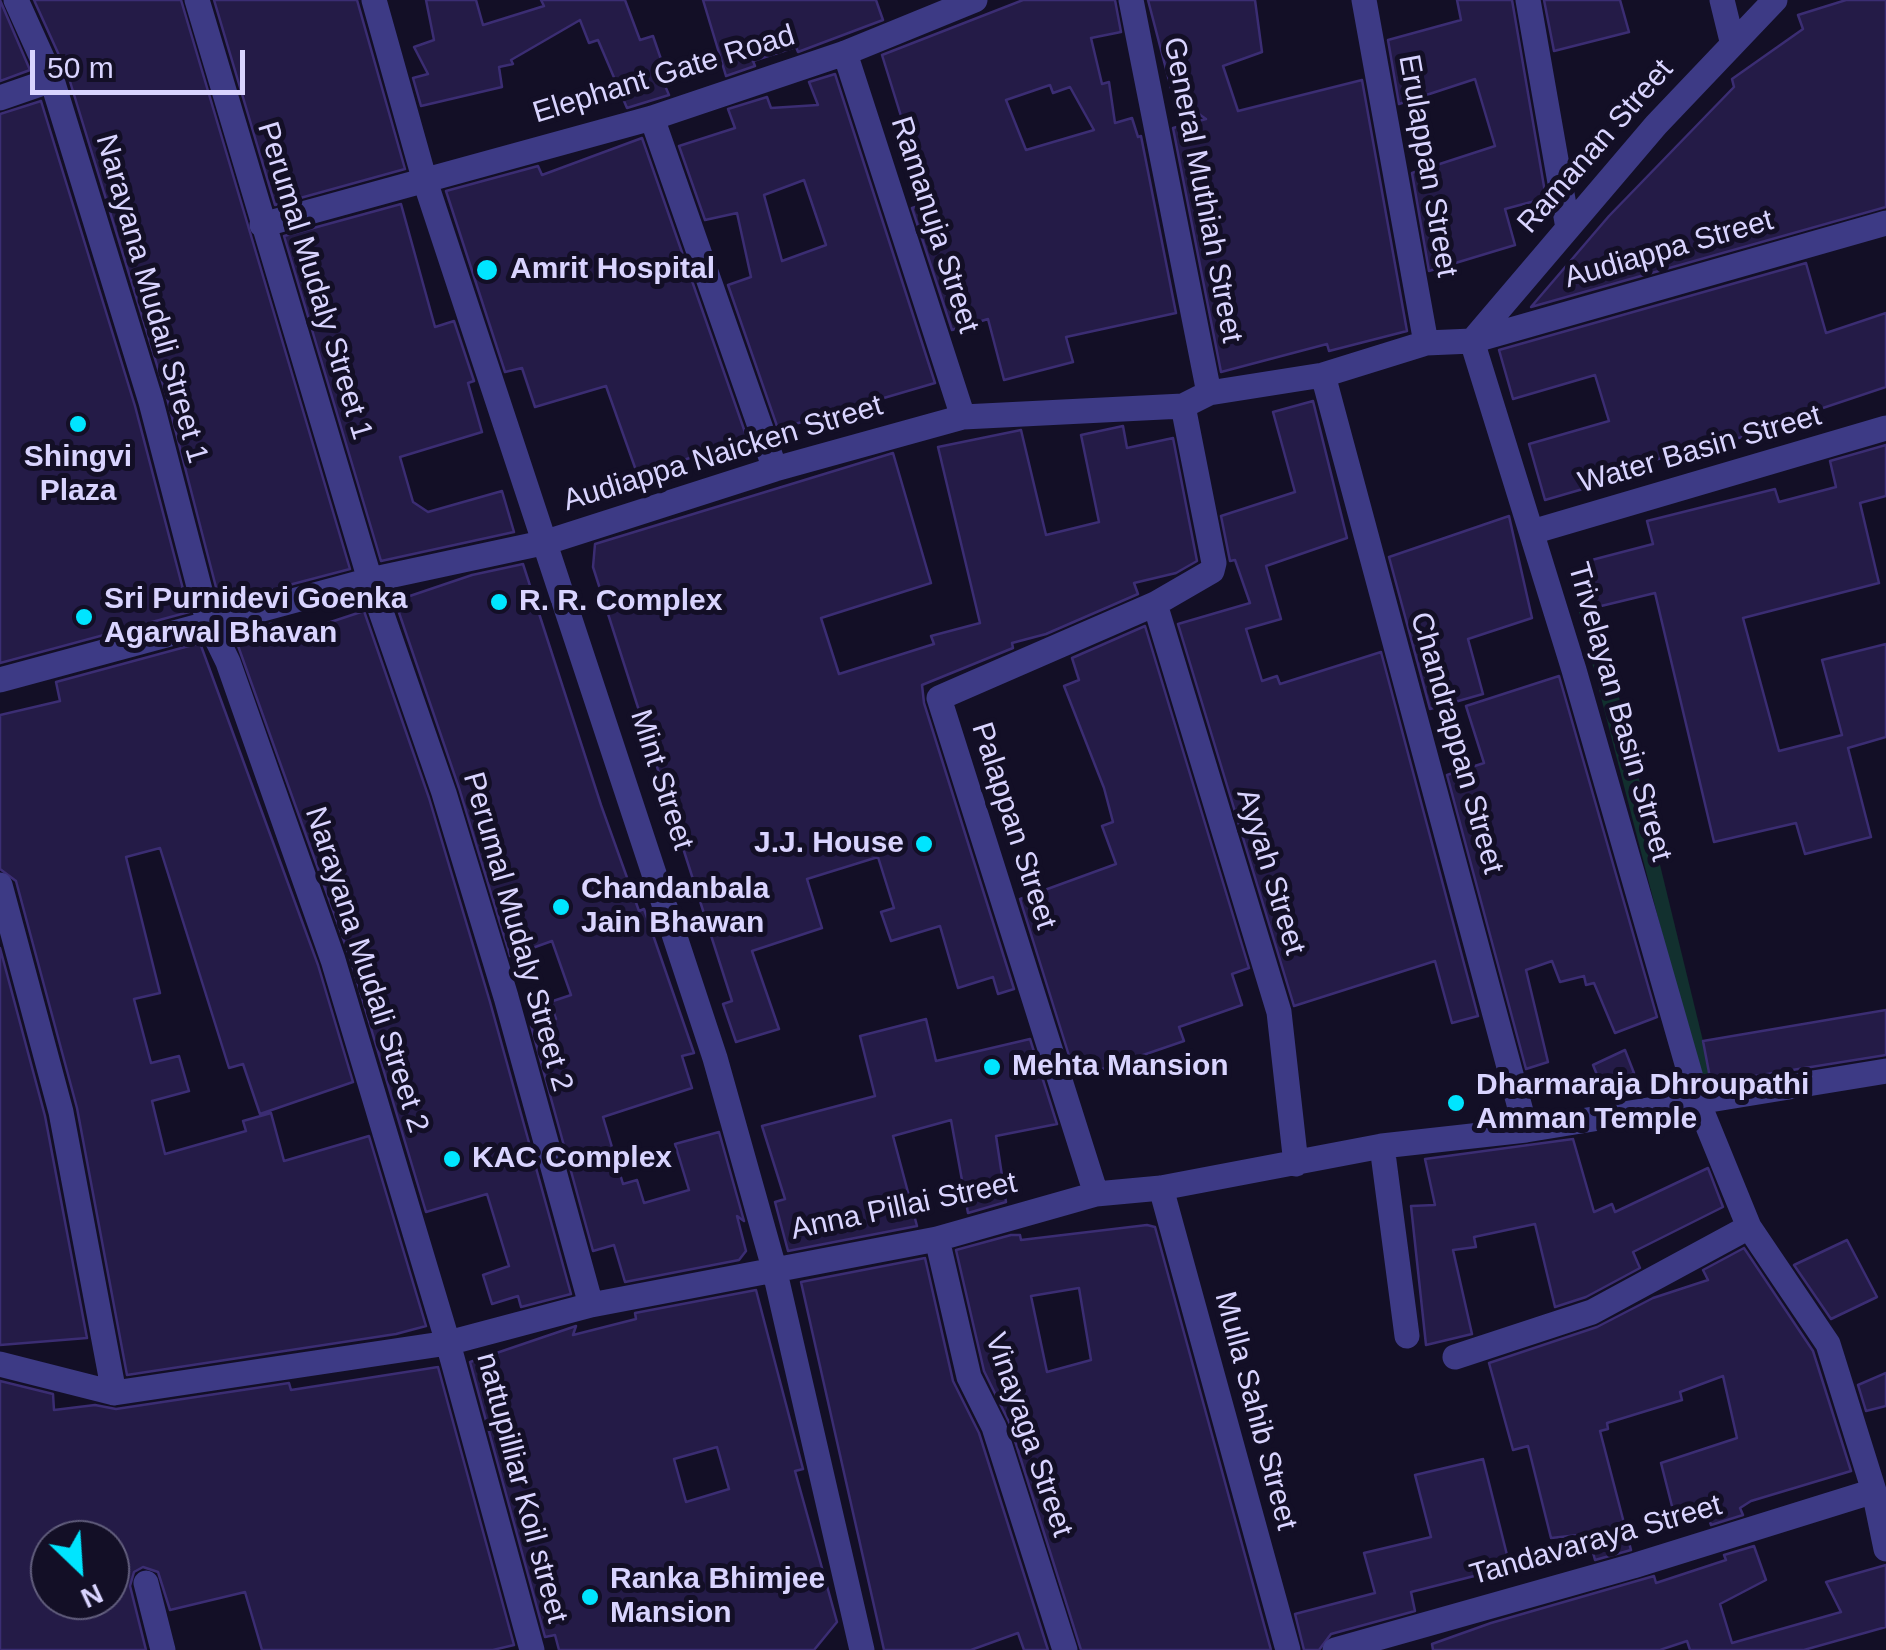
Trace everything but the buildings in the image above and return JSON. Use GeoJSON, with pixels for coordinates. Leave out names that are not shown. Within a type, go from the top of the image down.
{"type":"FeatureCollection","features":[{"type":"Feature","properties":{"kind":"street","name":"Narayana Mudali Street 1"},"geometry":{"type":"LineString","coordinates":[[16,0],[52,80],[151,402],[208,622]]}},
{"type":"Feature","properties":{"kind":"street","name":"Perumal Mudaly Street 1"},"geometry":{"type":"LineString","coordinates":[[197,0],[370,580]]}},
{"type":"Feature","properties":{"kind":"street","name":"Mint Street"},"geometry":{"type":"LineString","coordinates":[[374,0],[424,178],[676,929],[774,1268],[853,1648]]}},
{"type":"Feature","properties":{"kind":"street","name":"General Muthiah Street"},"geometry":{"type":"LineString","coordinates":[[1132,0],[1209,393]]}},
{"type":"Feature","properties":{"kind":"street","name":"Erulappan Street"},"geometry":{"type":"LineString","coordinates":[[1364,0],[1426,343]]}},
{"type":"Feature","properties":{"kind":"street"},"geometry":{"type":"LineString","coordinates":[[1528,0],[1568,228]]}},
{"type":"Feature","properties":{"kind":"street"},"geometry":{"type":"LineString","coordinates":[[1722,0],[1732,41]]}},
{"type":"Feature","properties":{"kind":"street","name":"Ramanan Street"},"geometry":{"type":"LineString","coordinates":[[1472,342],[1732,41],[1775,0]]}},
{"type":"Feature","properties":{"kind":"street","name":"Elephant Gate Road"},"geometry":{"type":"LineString","coordinates":[[262,225],[652,118],[845,53],[961,2]]}},
{"type":"Feature","properties":{"kind":"street","name":"Ramanuja Street"},"geometry":{"type":"LineString","coordinates":[[845,53],[963,417]]}},
{"type":"Feature","properties":{"kind":"street"},"geometry":{"type":"LineString","coordinates":[[0,98],[52,80]]}},
{"type":"Feature","properties":{"kind":"street"},"geometry":{"type":"LineString","coordinates":[[652,118],[775,470]]}},
{"type":"Feature","properties":{"kind":"street","name":"Audiappa Street"},"geometry":{"type":"LineString","coordinates":[[1472,342],[1886,223]]}},
{"type":"Feature","properties":{"kind":"street","name":"Audiappa Naicken Street"},"geometry":{"type":"LineString","coordinates":[[0,680],[370,580],[547,542],[775,470],[963,417],[1184,406],[1209,393],[1323,375],[1426,343],[1472,342]]}},
{"type":"Feature","properties":{"kind":"street","name":"Trivelayan Basin Street"},"geometry":{"type":"LineString","coordinates":[[1472,342],[1532,532],[1698,1102],[1749,1226],[1828,1344],[1874,1491],[1886,1550]]}},
{"type":"Feature","properties":{"kind":"street","name":"Chandrappan Street"},"geometry":{"type":"LineString","coordinates":[[1323,375],[1526,1130]]}},
{"type":"Feature","properties":{"kind":"street","name":"Palappan Street"},"geometry":{"type":"LineString","coordinates":[[1096,1194],[939,698],[1154,604],[1212,571],[1214,563],[1184,406]]}},
{"type":"Feature","properties":{"kind":"street","name":"Water Basin Street"},"geometry":{"type":"LineString","coordinates":[[1532,532],[1886,428]]}},
{"type":"Feature","properties":{"kind":"street","name":"Perumal Mudaly Street 2"},"geometry":{"type":"LineString","coordinates":[[370,580],[466,867],[592,1305]]}},
{"type":"Feature","properties":{"kind":"street","name":"Ayyah Street"},"geometry":{"type":"LineString","coordinates":[[1154,604],[1279,1012],[1296,1164]]}},
{"type":"Feature","properties":{"kind":"street","name":"Narayana Mudali Street 2"},"geometry":{"type":"LineString","coordinates":[[208,622],[228,662],[333,960],[448,1342]]}},
{"type":"Feature","properties":{"kind":"street"},"geometry":{"type":"LineString","coordinates":[[0,884],[61,1112],[114,1394]]}},
{"type":"Feature","properties":{"kind":"street","name":"Anna Pillai Street"},"geometry":{"type":"LineString","coordinates":[[0,1364],[114,1394],[448,1342],[592,1305],[937,1239],[1096,1194],[1161,1188],[1382,1146],[1526,1130],[1886,1070]]}},
{"type":"Feature","properties":{"kind":"street"},"geometry":{"type":"LineString","coordinates":[[1382,1146],[1408,1336]]}},
{"type":"Feature","properties":{"kind":"street","name":"Mulla Sahib Street"},"geometry":{"type":"LineString","coordinates":[[1161,1188],[1288,1650]]}},
{"type":"Feature","properties":{"kind":"street"},"geometry":{"type":"LineString","coordinates":[[1455,1358],[1592,1312],[1749,1226]]}},
{"type":"Feature","properties":{"kind":"street","name":"Vinayaga Street"},"geometry":{"type":"LineString","coordinates":[[937,1239],[969,1377],[994,1427],[1065,1650]]}},
{"type":"Feature","properties":{"kind":"street","name":"nattupilliar Koil street"},"geometry":{"type":"LineString","coordinates":[[448,1342],[532,1650]]}},
{"type":"Feature","properties":{"kind":"street","name":"Tandavaraya Street"},"geometry":{"type":"LineString","coordinates":[[1334,1650],[1633,1566],[1874,1491]]}},
{"type":"Feature","properties":{"kind":"street"},"geometry":{"type":"LineString","coordinates":[[146,1583],[163,1650]]}},
{"type":"Feature","properties":{"kind":"green space"},"geometry":{"type":"Polygon","coordinates":[[[1597,607],[1713,1091],[1695,1061],[1579,612],[1597,607]]]}},
{"type":"Feature","properties":{"kind":"place","name":"Amrit Hospital"},"geometry":{"type":"Point","coordinates":[487,270]}},
{"type":"Feature","properties":{"kind":"place","name":"Shingvi Plaza"},"geometry":{"type":"Point","coordinates":[78,424]}},
{"type":"Feature","properties":{"kind":"place","name":"R. R. Complex"},"geometry":{"type":"Point","coordinates":[499,602]}},
{"type":"Feature","properties":{"kind":"place","name":"Sri Purnidevi Goenka Agarwal Bhavan"},"geometry":{"type":"Point","coordinates":[84,617]}},
{"type":"Feature","properties":{"kind":"place","name":"J.J. House"},"geometry":{"type":"Point","coordinates":[924,844]}},
{"type":"Feature","properties":{"kind":"place","name":"Chandanbala Jain Bhawan"},"geometry":{"type":"Point","coordinates":[561,907]}},
{"type":"Feature","properties":{"kind":"place","name":"Mehta Mansion"},"geometry":{"type":"Point","coordinates":[992,1067]}},
{"type":"Feature","properties":{"kind":"place","name":"Dharmaraja Dhroupathi Amman Temple"},"geometry":{"type":"Point","coordinates":[1456,1103]}},
{"type":"Feature","properties":{"kind":"place","name":"KAC Complex"},"geometry":{"type":"Point","coordinates":[452,1159]}},
{"type":"Feature","properties":{"kind":"place","name":"Ranka Bhimjee Mansion"},"geometry":{"type":"Point","coordinates":[590,1597]}}]}
